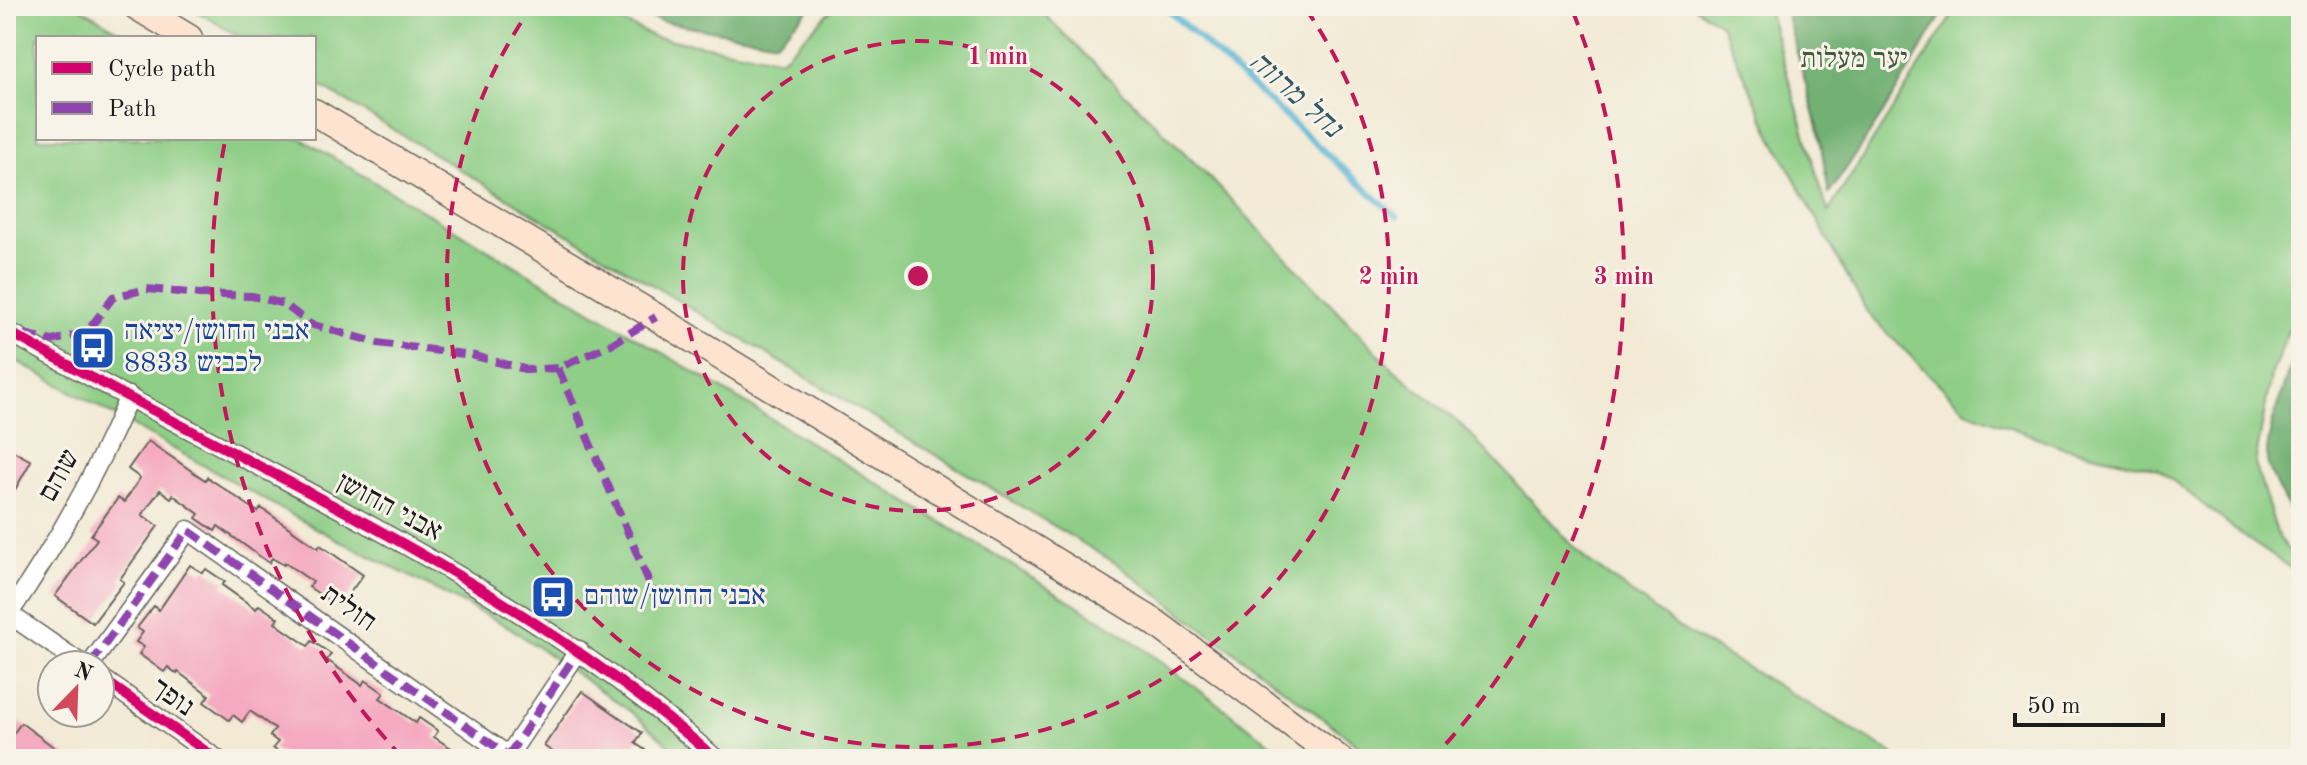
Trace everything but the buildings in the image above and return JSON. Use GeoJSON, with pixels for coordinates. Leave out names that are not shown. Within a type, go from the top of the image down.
{"type":"FeatureCollection","features":[{"type":"Feature","properties":{"kind":"main road"},"geometry":{"type":"LineString","coordinates":[[136,6],[186,36]]}},
{"type":"Feature","properties":{"kind":"main road"},"geometry":{"type":"LineString","coordinates":[[316,113],[1153,621],[1339,759]]}},
{"type":"Feature","properties":{"kind":"street","name":"אבני החושן"},"geometry":{"type":"LineString","coordinates":[[11,333],[418,551],[501,599],[579,650],[652,704],[716,759]]}},
{"type":"Feature","properties":{"kind":"street","name":"שוהם"},"geometry":{"type":"LineString","coordinates":[[8,616],[77,506],[103,458],[129,396]]}},
{"type":"Feature","properties":{"kind":"street","name":"חולית"},"geometry":{"type":"LineString","coordinates":[[102,649],[188,530],[511,757],[579,650]]}},
{"type":"Feature","properties":{"kind":"street"},"geometry":{"type":"LineString","coordinates":[[8,616],[59,649]]}},
{"type":"Feature","properties":{"kind":"street","name":"נופך"},"geometry":{"type":"LineString","coordinates":[[116,688],[217,759]]}},
{"type":"Feature","properties":{"kind":"green space"},"geometry":{"type":"Polygon","coordinates":[[[6,6],[77,6],[128,36],[36,36],[36,140],[303,140],[671,358],[1118,630],[1292,759],[685,759],[631,712],[509,627],[317,529],[6,355],[6,6]]]}},
{"type":"Feature","properties":{"kind":"green space"},"geometry":{"type":"Polygon","coordinates":[[[188,6],[588,6],[655,37],[781,59],[836,6],[1036,6],[1214,182],[1392,368],[1466,429],[1585,559],[1678,627],[1892,753],[1896,759],[1377,759],[1117,564],[316,83],[316,36],[238,36],[188,6]]]}},
{"type":"Feature","properties":{"kind":"green space"},"geometry":{"type":"Polygon","coordinates":[[[627,6],[812,6],[776,42],[660,21],[627,6]]]}},
{"type":"Feature","properties":{"kind":"green space"},"geometry":{"type":"Polygon","coordinates":[[[1692,6],[1767,6],[1828,212],[1958,6],[2301,6],[2301,298],[2271,376],[2255,464],[2279,539],[2301,565],[2301,575],[2246,538],[2158,469],[2063,447],[1966,411],[1868,314],[1772,137],[1721,24],[1692,6]]]}},
{"type":"Feature","properties":{"kind":"green space","name":"יער מעלות"},"geometry":{"type":"Polygon","coordinates":[[[1784,6],[1947,6],[1884,112],[1829,194],[1818,127],[1784,6]]]}},
{"type":"Feature","properties":{"kind":"green space"},"geometry":{"type":"Polygon","coordinates":[[[2301,341],[2301,532],[2275,482],[2267,454],[2278,403],[2301,341]]]}},
{"type":"Feature","properties":{"kind":"waterway","name":"נחל מרווה"},"geometry":{"type":"LineString","coordinates":[[1163,6],[1397,217]]}},
{"type":"Feature","properties":{"kind":"marked path"},"geometry":{"type":"LineString","coordinates":[[6,348],[16,335],[52,341],[87,332],[113,297],[147,289],[252,296],[284,304],[310,324],[378,343],[471,355],[528,370],[558,368],[610,345],[656,317]]}},
{"type":"Feature","properties":{"kind":"marked path"},"geometry":{"type":"LineString","coordinates":[[558,368],[655,596]]}},
{"type":"Feature","properties":{"kind":"marked path"},"geometry":{"type":"LineString","coordinates":[[102,649],[188,530],[513,759]]}},
{"type":"Feature","properties":{"kind":"marked path"},"geometry":{"type":"LineString","coordinates":[[508,756],[579,650]]}},
{"type":"Feature","properties":{"kind":"cycle path"},"geometry":{"type":"LineString","coordinates":[[6,330],[372,526],[462,578],[550,633],[635,693],[716,759]]}},
{"type":"Feature","properties":{"kind":"cycle path"},"geometry":{"type":"LineString","coordinates":[[116,688],[217,759]]}},
{"type":"Feature","properties":{"kind":"place","name":"אבני החושן/יציאה לכביש 8833"},"geometry":{"type":"Point","coordinates":[93,348]}},
{"type":"Feature","properties":{"kind":"place","name":"אבני החושן/שוהם"},"geometry":{"type":"Point","coordinates":[553,597]}}]}
